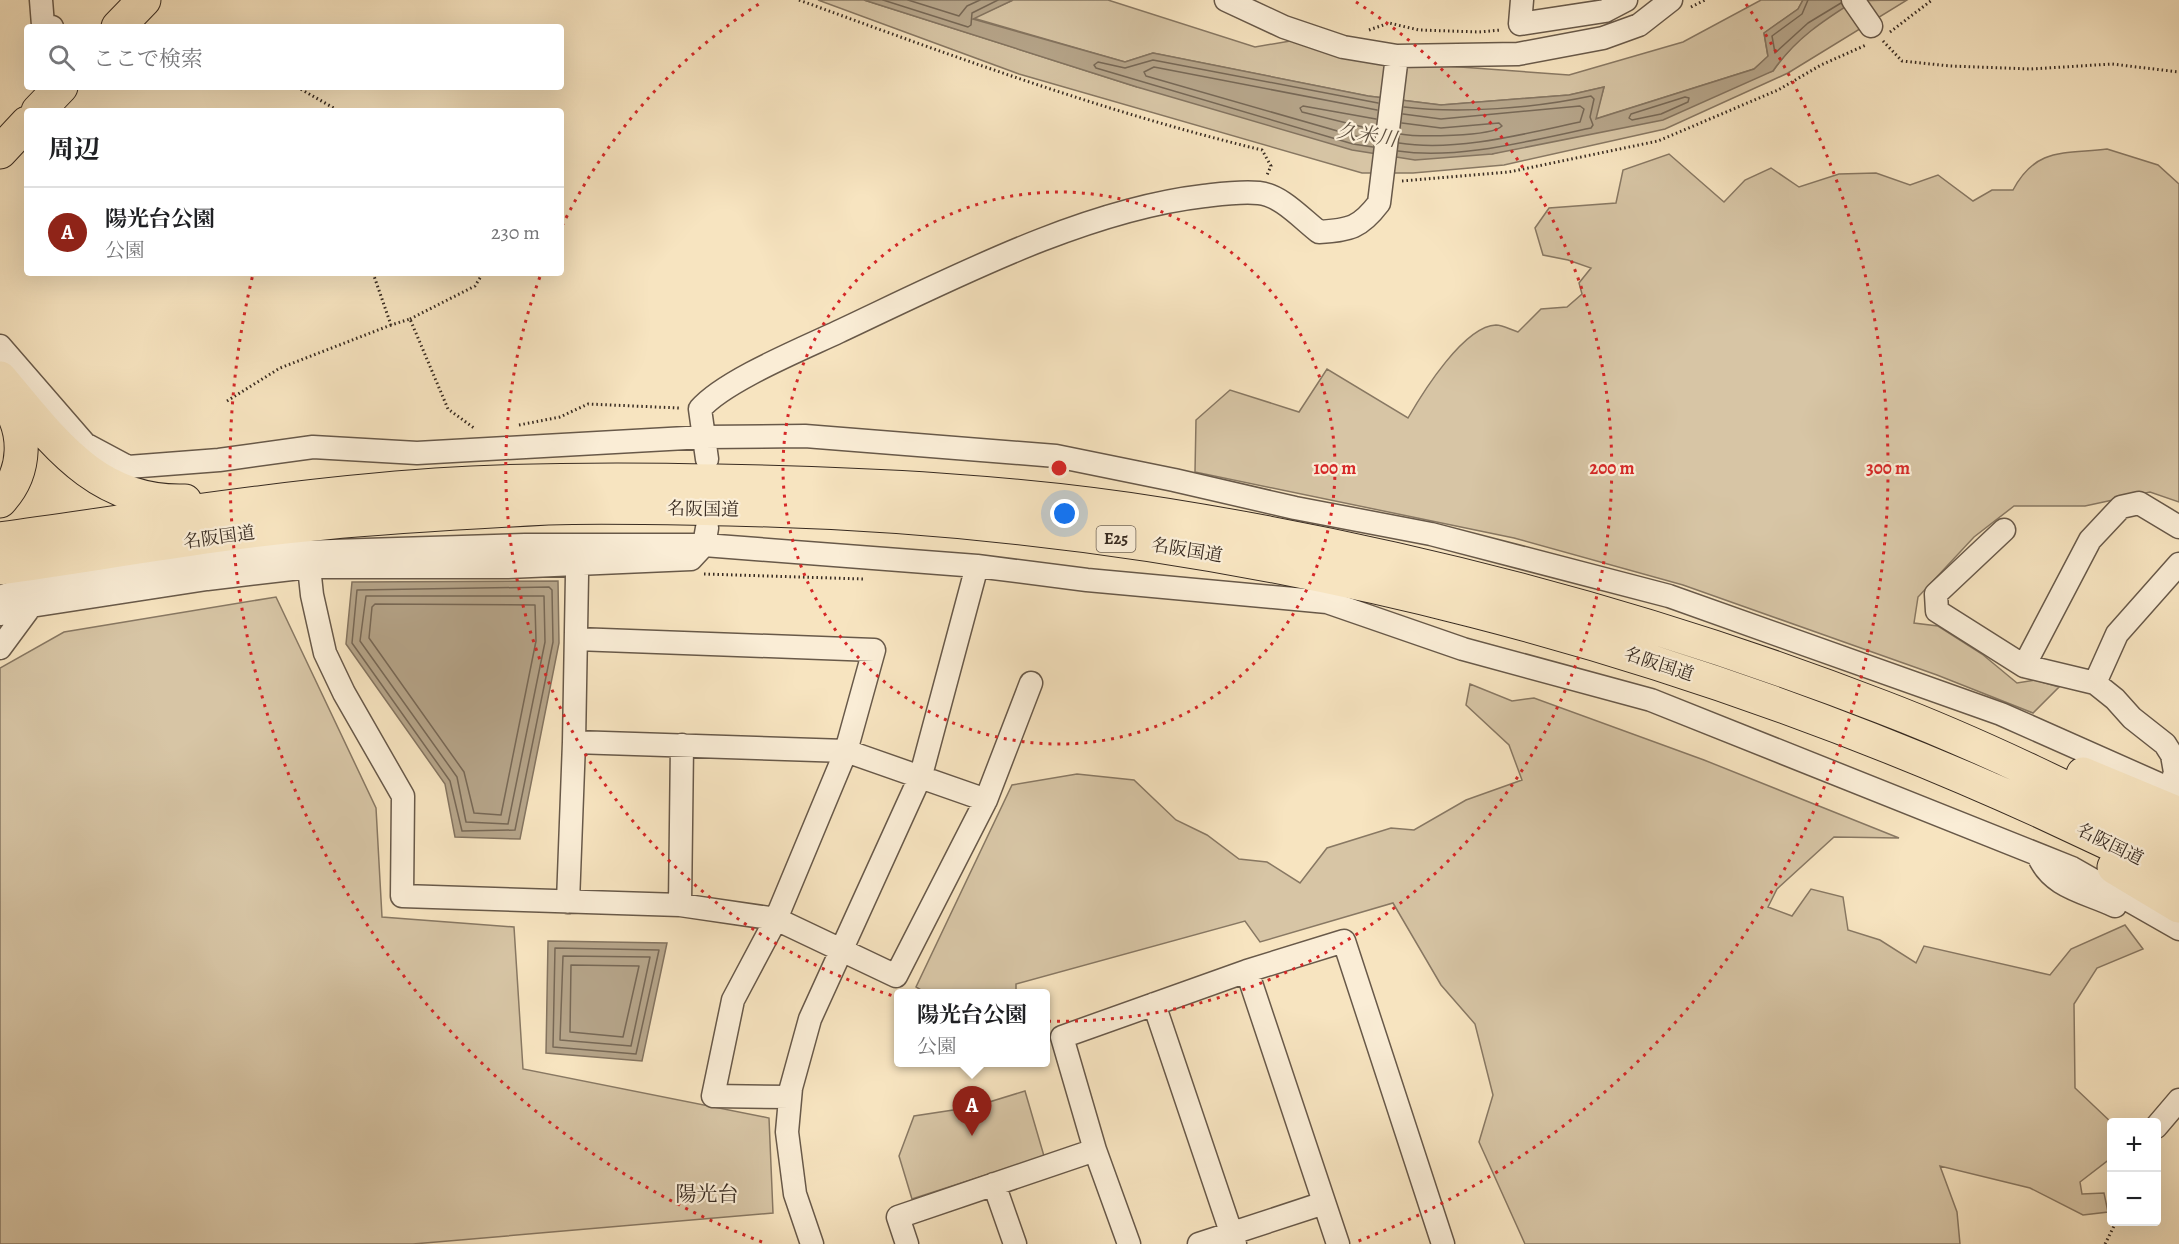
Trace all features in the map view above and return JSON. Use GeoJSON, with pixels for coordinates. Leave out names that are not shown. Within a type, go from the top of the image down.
{"type":"FeatureCollection","features":[{"type":"Feature","properties":{"kind":"highway"},"geometry":{"type":"LineString","coordinates":[[121,24],[144,0]]}},
{"type":"Feature","properties":{"kind":"highway"},"geometry":{"type":"LineString","coordinates":[[41,108],[58,90]]}},
{"type":"Feature","properties":{"kind":"highway"},"geometry":{"type":"LineString","coordinates":[[0,152],[24,126]]}},
{"type":"Feature","properties":{"kind":"highway"},"geometry":{"type":"LineString","coordinates":[[0,378],[53,441],[84,470],[118,489],[154,499],[205,500],[393,480],[489,475],[574,473],[671,480]]}},
{"type":"Feature","properties":{"kind":"highway"},"geometry":{"type":"LineString","coordinates":[[0,395],[18,423],[21,453],[14,483],[0,501]]}},
{"type":"Feature","properties":{"kind":"highway","name":"名阪国道"},"geometry":{"type":"LineString","coordinates":[[0,539],[202,511],[432,485],[549,480],[671,480],[901,488],[1038,498],[1164,514],[1411,563],[1654,629],[1884,708],[2015,765],[2179,844]]}},
{"type":"Feature","properties":{"kind":"highway","name":"名阪国道"},"geometry":{"type":"LineString","coordinates":[[0,568],[319,524],[554,508],[664,508],[892,515],[1037,529],[1161,545],[1277,565],[1517,621],[1632,654],[1758,697],[1965,778],[2103,839],[2179,878]]}},
{"type":"Feature","properties":{"kind":"highway"},"geometry":{"type":"LineString","coordinates":[[1632,654],[1729,696],[1966,791],[2052,833],[2179,906]]}},
{"type":"Feature","properties":{"kind":"highway"},"geometry":{"type":"LineString","coordinates":[[1884,708],[2102,781],[2176,799]]}},
{"type":"Feature","properties":{"kind":"street"},"geometry":{"type":"LineString","coordinates":[[41,0],[43,24]]}},
{"type":"Feature","properties":{"kind":"street"},"geometry":{"type":"LineString","coordinates":[[1226,0],[1284,27],[1333,44],[1397,56],[1518,54],[1603,38],[1639,25],[1671,0]]}},
{"type":"Feature","properties":{"kind":"street"},"geometry":{"type":"LineString","coordinates":[[1522,0],[1520,24],[1605,11],[1626,0]]}},
{"type":"Feature","properties":{"kind":"street"},"geometry":{"type":"LineString","coordinates":[[1853,0],[1876,32]]}},
{"type":"Feature","properties":{"kind":"street"},"geometry":{"type":"LineString","coordinates":[[705,448],[700,409],[709,398],[783,358],[974,268],[1061,234],[1131,210],[1174,200],[1221,194],[1259,193],[1273,197],[1319,232],[1347,230],[1365,221],[1379,203],[1397,56]]}},
{"type":"Feature","properties":{"kind":"street"},"geometry":{"type":"LineString","coordinates":[[0,346],[85,444],[128,467],[219,460],[313,447],[417,453],[705,448],[805,436],[1056,456],[1295,508],[1431,534],[1669,596],[1813,645],[2001,714],[2176,799],[2172,755],[2165,744],[2132,718],[2115,699],[2095,683],[2024,666],[1937,611],[1936,594],[2004,530]]}},
{"type":"Feature","properties":{"kind":"street"},"geometry":{"type":"LineString","coordinates":[[2024,666],[2090,540],[2121,507],[2139,503],[2179,527]]}},
{"type":"Feature","properties":{"kind":"street"},"geometry":{"type":"LineString","coordinates":[[0,614],[31,606],[309,567],[508,567],[691,559],[706,536]]}},
{"type":"Feature","properties":{"kind":"street"},"geometry":{"type":"LineString","coordinates":[[0,597],[26,588],[167,567],[301,552],[525,545],[706,536],[1087,580],[1327,602],[1463,649],[1651,700],[2072,868],[2179,929]]}},
{"type":"Feature","properties":{"kind":"street"},"geometry":{"type":"LineString","coordinates":[[2095,683],[2117,634],[2179,564]]}},
{"type":"Feature","properties":{"kind":"street"},"geometry":{"type":"LineString","coordinates":[[812,1244],[795,1194],[787,1132],[790,1097],[810,1018],[921,776],[977,566]]}},
{"type":"Feature","properties":{"kind":"street"},"geometry":{"type":"LineString","coordinates":[[309,567],[312,595],[326,653],[344,693],[403,796],[402,896],[680,905],[776,919],[896,976],[986,800],[1031,683]]}},
{"type":"Feature","properties":{"kind":"street"},"geometry":{"type":"LineString","coordinates":[[568,902],[577,575]]}},
{"type":"Feature","properties":{"kind":"street"},"geometry":{"type":"LineString","coordinates":[[0,648],[31,606]]}},
{"type":"Feature","properties":{"kind":"street"},"geometry":{"type":"LineString","coordinates":[[576,639],[874,650],[846,751],[776,919],[733,1000],[713,1096],[790,1097]]}},
{"type":"Feature","properties":{"kind":"street"},"geometry":{"type":"LineString","coordinates":[[574,742],[846,751],[986,800]]}},
{"type":"Feature","properties":{"kind":"street"},"geometry":{"type":"LineString","coordinates":[[680,905],[682,746]]}},
{"type":"Feature","properties":{"kind":"street"},"geometry":{"type":"LineString","coordinates":[[2038,854],[2043,868],[2063,885],[2126,911],[2179,942]]}},
{"type":"Feature","properties":{"kind":"street"},"geometry":{"type":"LineString","coordinates":[[1129,1244],[1095,1150],[1062,1037],[1247,971],[1344,941],[1443,1244]]}},
{"type":"Feature","properties":{"kind":"street"},"geometry":{"type":"LineString","coordinates":[[1247,971],[1338,1244]]}},
{"type":"Feature","properties":{"kind":"street"},"geometry":{"type":"LineString","coordinates":[[1154,1004],[1233,1239]]}},
{"type":"Feature","properties":{"kind":"street"},"geometry":{"type":"LineString","coordinates":[[2161,1122],[2179,1100]]}},
{"type":"Feature","properties":{"kind":"street"},"geometry":{"type":"LineString","coordinates":[[907,1244],[898,1217],[1095,1150]]}},
{"type":"Feature","properties":{"kind":"street"},"geometry":{"type":"LineString","coordinates":[[994,1184],[1016,1244]]}},
{"type":"Feature","properties":{"kind":"street"},"geometry":{"type":"LineString","coordinates":[[1198,1244],[1233,1239],[1324,1203]]}},
{"type":"Feature","properties":{"kind":"path"},"geometry":{"type":"LineString","coordinates":[[799,0],[1118,112],[1262,150],[1271,166],[1259,193]]}},
{"type":"Feature","properties":{"kind":"path"},"geometry":{"type":"LineString","coordinates":[[1383,176],[1509,172],[1658,141],[1778,90],[1932,0]]}},
{"type":"Feature","properties":{"kind":"path"},"geometry":{"type":"LineString","coordinates":[[1364,30],[1389,23],[1419,30],[1479,32],[1520,24]]}},
{"type":"Feature","properties":{"kind":"path"},"geometry":{"type":"LineString","coordinates":[[1876,32],[1902,61],[2031,69],[2112,64],[2179,72]]}},
{"type":"Feature","properties":{"kind":"path"},"geometry":{"type":"LineString","coordinates":[[302,90],[334,108]]}},
{"type":"Feature","properties":{"kind":"path"},"geometry":{"type":"LineString","coordinates":[[374,276],[390,325]]}},
{"type":"Feature","properties":{"kind":"path"},"geometry":{"type":"LineString","coordinates":[[227,401],[280,368],[410,319],[475,286],[481,276]]}},
{"type":"Feature","properties":{"kind":"path"},"geometry":{"type":"LineString","coordinates":[[410,319],[448,409],[471,428],[481,429]]}},
{"type":"Feature","properties":{"kind":"path"},"geometry":{"type":"LineString","coordinates":[[514,426],[560,417],[588,404],[700,409]]}},
{"type":"Feature","properties":{"kind":"path"},"geometry":{"type":"LineString","coordinates":[[2105,1244],[2114,1226]]}},
{"type":"Feature","properties":{"kind":"shaded area"},"geometry":{"type":"Polygon","coordinates":[[[818,0],[864,0],[1137,87],[1492,154],[1773,71],[1810,30],[1844,6],[1855,1],[1907,0],[1788,73],[1665,129],[1504,165],[1413,173],[1362,173],[1019,74],[818,0]]]}},
{"type":"Feature","properties":{"kind":"shaded area"},"geometry":{"type":"Polygon","coordinates":[[[1013,0],[1108,0],[1255,47],[1296,40],[1377,61],[1569,75],[1683,42],[1761,0],[1803,0],[1798,9],[1764,33],[1768,57],[1754,69],[1595,119],[1604,87],[1569,95],[1441,105],[1368,96],[1153,53],[1125,62],[973,18],[1013,0]]]}},
{"type":"Feature","properties":{"kind":"shaded area"},"geometry":{"type":"Polygon","coordinates":[[[2107,149],[2158,165],[2179,184],[2179,502],[2150,492],[2085,506],[2014,506],[1974,537],[1918,597],[1914,623],[1938,626],[1982,654],[2017,683],[2035,680],[2059,687],[2033,713],[1937,675],[1683,585],[1514,538],[1195,472],[1196,420],[1230,390],[1299,412],[1327,369],[1408,418],[1434,377],[1471,336],[1484,328],[1496,325],[1518,332],[1541,309],[1567,307],[1582,294],[1579,283],[1591,268],[1543,255],[1535,228],[1549,208],[1616,203],[1623,170],[1669,154],[1724,202],[1745,180],[1771,168],[1799,187],[1839,174],[1876,173],[1910,185],[1938,175],[1973,201],[1992,190],[2013,190],[2031,166],[2052,155],[2107,149]]]}},
{"type":"Feature","properties":{"kind":"shaded area"},"geometry":{"type":"Polygon","coordinates":[[[276,597],[376,808],[382,917],[514,927],[523,1069],[769,1118],[773,1213],[413,1244],[0,1244],[0,668],[64,632],[276,597]]]}},
{"type":"Feature","properties":{"kind":"shaded area"},"geometry":{"type":"Polygon","coordinates":[[[1470,684],[1512,701],[1534,698],[1704,760],[1899,838],[1834,837],[1777,889],[1768,907],[1792,916],[1811,889],[1843,897],[1848,930],[1880,940],[1916,963],[1924,946],[2050,975],[2071,949],[2125,925],[2143,949],[2097,968],[2074,1004],[2075,1088],[2107,1118],[2107,1161],[2080,1182],[2082,1194],[2104,1193],[2107,1212],[2083,1215],[2030,1188],[1940,1166],[1957,1212],[1960,1244],[1525,1244],[1479,1142],[1493,1095],[1475,1024],[1441,985],[1393,903],[1260,942],[1245,921],[1016,984],[1016,989],[919,989],[916,987],[1012,785],[1077,774],[1134,780],[1176,820],[1207,835],[1239,859],[1267,862],[1300,883],[1327,848],[1391,828],[1414,830],[1466,800],[1522,780],[1509,745],[1466,705],[1470,684]]]}},
{"type":"Feature","properties":{"kind":"shaded area"},"geometry":{"type":"Polygon","coordinates":[[[1025,1091],[1044,1156],[912,1199],[899,1156],[914,1116],[973,1107],[1025,1091]]]}},
{"type":"Feature","properties":{"kind":"water","name":"久米川"},"geometry":{"type":"Polygon","coordinates":[[[864,0],[1013,0],[973,19],[1125,62],[1153,53],[1368,96],[1441,105],[1569,95],[1604,87],[1596,119],[1754,69],[1768,56],[1764,33],[1798,9],[1803,0],[1856,0],[1800,40],[1773,71],[1663,120],[1492,154],[1415,160],[1352,150],[1137,87],[864,0]]]}},
{"type":"Feature","properties":{"kind":"water"},"geometry":{"type":"Polygon","coordinates":[[[558,581],[559,643],[520,839],[455,837],[445,784],[346,644],[352,582],[558,581]]]}},
{"type":"Feature","properties":{"kind":"water"},"geometry":{"type":"Polygon","coordinates":[[[548,941],[667,943],[642,1061],[546,1053],[548,941]]]}},
{"type":"Feature","properties":{"kind":"place","name":"陽光台公園"},"geometry":{"type":"Point","coordinates":[972,1136]}},
{"type":"Feature","properties":{"kind":"district","name":"陽光台"},"geometry":{"type":"Point","coordinates":[707,1194]}}]}
